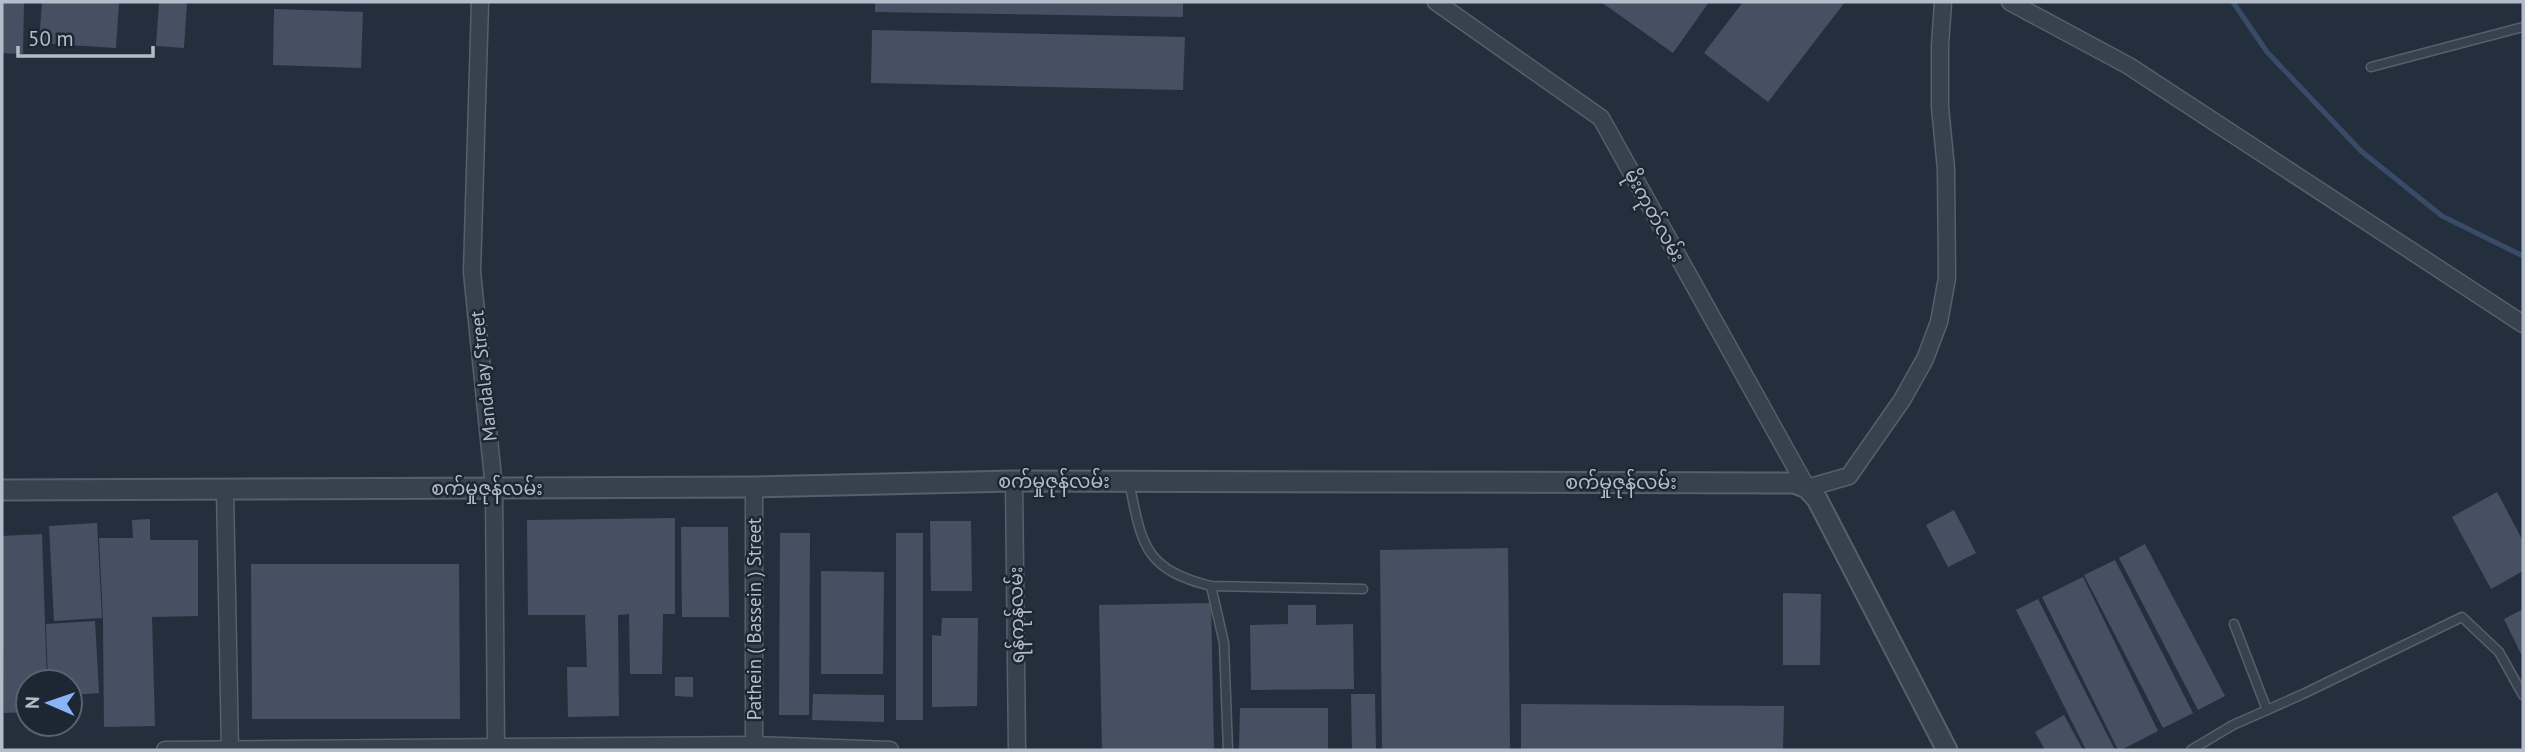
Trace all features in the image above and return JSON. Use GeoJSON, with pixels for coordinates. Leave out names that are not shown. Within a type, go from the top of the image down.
{"type":"FeatureCollection","features":[{"type":"Feature","properties":{"kind":"street","name":"Mandalay Street"},"geometry":{"type":"LineString","coordinates":[[480,2],[472,272],[494,488],[496,749]]}},
{"type":"Feature","properties":{"kind":"street","name":"မိုးကုတ်လမ်း"},"geometry":{"type":"LineString","coordinates":[[1436,2],[1601,118],[1807,488]]}},
{"type":"Feature","properties":{"kind":"street"},"geometry":{"type":"LineString","coordinates":[[1943,2],[1940,83],[1946,169],[1947,278],[1939,322],[1925,359],[1902,400],[1849,476],[1807,488],[1817,499],[1947,750]]}},
{"type":"Feature","properties":{"kind":"street"},"geometry":{"type":"LineString","coordinates":[[2010,2],[2129,66],[2523,324]]}},
{"type":"Feature","properties":{"kind":"street","name":"စက်မှုဇုန်လမ်း"},"geometry":{"type":"LineString","coordinates":[[2,490],[754,487],[1014,481],[1777,483],[1807,488]]}},
{"type":"Feature","properties":{"kind":"street","name":"ရန်ကုန်လမ်း"},"geometry":{"type":"LineString","coordinates":[[1014,481],[1017,750]]}},
{"type":"Feature","properties":{"kind":"street","name":"Pathein ( Bassein ) Street"},"geometry":{"type":"LineString","coordinates":[[754,487],[754,748]]}},
{"type":"Feature","properties":{"kind":"street"},"geometry":{"type":"LineString","coordinates":[[225,490],[230,749]]}},
{"type":"Feature","properties":{"kind":"street"},"geometry":{"type":"LineString","coordinates":[[165,750],[890,750]]}},
{"type":"Feature","properties":{"kind":"lane"},"geometry":{"type":"LineString","coordinates":[[2371,67],[2523,27]]}},
{"type":"Feature","properties":{"kind":"lane"},"geometry":{"type":"LineString","coordinates":[[1129,481],[1140,536],[1156,561],[1193,581],[1211,586],[1363,589]]}},
{"type":"Feature","properties":{"kind":"lane"},"geometry":{"type":"LineString","coordinates":[[1211,586],[1224,643],[1228,750]]}},
{"type":"Feature","properties":{"kind":"lane"},"geometry":{"type":"LineString","coordinates":[[2191,750],[2232,725],[2462,617],[2499,652],[2523,695]]}},
{"type":"Feature","properties":{"kind":"lane"},"geometry":{"type":"LineString","coordinates":[[2234,624],[2267,710]]}},
{"type":"Feature","properties":{"kind":"building"},"geometry":{"type":"Polygon","coordinates":[[[2,2],[24,2],[23,54],[2,53],[2,2]]]}},
{"type":"Feature","properties":{"kind":"building"},"geometry":{"type":"Polygon","coordinates":[[[42,2],[119,2],[116,48],[39,43],[42,2]]]}},
{"type":"Feature","properties":{"kind":"building"},"geometry":{"type":"Polygon","coordinates":[[[159,2],[187,2],[184,48],[156,46],[159,2]]]}},
{"type":"Feature","properties":{"kind":"building"},"geometry":{"type":"Polygon","coordinates":[[[875,2],[1183,2],[1183,17],[875,12],[875,2]]]}},
{"type":"Feature","properties":{"kind":"building"},"geometry":{"type":"Polygon","coordinates":[[[1601,2],[1709,2],[1673,53],[1601,2]]]}},
{"type":"Feature","properties":{"kind":"building"},"geometry":{"type":"Polygon","coordinates":[[[1743,2],[1845,2],[1768,102],[1704,53],[1743,2]]]}},
{"type":"Feature","properties":{"kind":"building"},"geometry":{"type":"Polygon","coordinates":[[[274,9],[363,12],[361,68],[273,65],[274,9]]]}},
{"type":"Feature","properties":{"kind":"building"},"geometry":{"type":"Polygon","coordinates":[[[872,30],[1185,37],[1183,90],[871,83],[872,30]]]}},
{"type":"Feature","properties":{"kind":"building"},"geometry":{"type":"Polygon","coordinates":[[[2497,492],[2523,541],[2523,571],[2491,589],[2452,517],[2497,492]]]}},
{"type":"Feature","properties":{"kind":"building"},"geometry":{"type":"Polygon","coordinates":[[[1954,510],[1976,553],[1948,567],[1926,525],[1954,510]]]}},
{"type":"Feature","properties":{"kind":"building"},"geometry":{"type":"Polygon","coordinates":[[[675,518],[675,614],[663,614],[662,674],[630,674],[629,614],[618,615],[619,716],[568,717],[567,667],[587,667],[585,615],[528,615],[527,520],[675,518]]]}},
{"type":"Feature","properties":{"kind":"building"},"geometry":{"type":"Polygon","coordinates":[[[150,519],[150,540],[198,540],[198,616],[152,617],[155,726],[104,727],[99,538],[133,538],[132,520],[150,519]]]}},
{"type":"Feature","properties":{"kind":"building"},"geometry":{"type":"Polygon","coordinates":[[[930,521],[971,521],[972,591],[931,591],[930,521]]]}},
{"type":"Feature","properties":{"kind":"building"},"geometry":{"type":"Polygon","coordinates":[[[97,523],[102,618],[54,621],[49,526],[97,523]]]}},
{"type":"Feature","properties":{"kind":"building"},"geometry":{"type":"Polygon","coordinates":[[[681,527],[728,527],[729,617],[682,617],[681,527]]]}},
{"type":"Feature","properties":{"kind":"building"},"geometry":{"type":"Polygon","coordinates":[[[780,533],[810,533],[809,715],[779,715],[780,533]]]}},
{"type":"Feature","properties":{"kind":"building"},"geometry":{"type":"Polygon","coordinates":[[[896,533],[923,533],[923,720],[896,720],[896,533]]]}},
{"type":"Feature","properties":{"kind":"building"},"geometry":{"type":"Polygon","coordinates":[[[42,534],[47,668],[14,668],[14,713],[4,713],[2,536],[42,534]]]}},
{"type":"Feature","properties":{"kind":"building"},"geometry":{"type":"Polygon","coordinates":[[[2145,544],[2225,696],[2198,710],[2119,558],[2145,544]]]}},
{"type":"Feature","properties":{"kind":"building"},"geometry":{"type":"Polygon","coordinates":[[[1508,548],[1510,750],[1382,750],[1380,550],[1508,548]]]}},
{"type":"Feature","properties":{"kind":"building"},"geometry":{"type":"Polygon","coordinates":[[[2115,560],[2193,713],[2163,728],[2084,575],[2115,560]]]}},
{"type":"Feature","properties":{"kind":"building"},"geometry":{"type":"Polygon","coordinates":[[[251,564],[459,564],[460,719],[252,719],[251,564]]]}},
{"type":"Feature","properties":{"kind":"building"},"geometry":{"type":"Polygon","coordinates":[[[821,571],[884,572],[883,674],[821,674],[821,571]]]}},
{"type":"Feature","properties":{"kind":"building"},"geometry":{"type":"Polygon","coordinates":[[[2083,577],[2158,731],[2121,750],[2118,750],[2042,597],[2083,577]]]}},
{"type":"Feature","properties":{"kind":"building"},"geometry":{"type":"Polygon","coordinates":[[[1783,593],[1821,594],[1820,665],[1783,665],[1783,593]]]}},
{"type":"Feature","properties":{"kind":"building"},"geometry":{"type":"Polygon","coordinates":[[[2038,599],[2115,750],[2086,750],[2016,610],[2038,599]]]}},
{"type":"Feature","properties":{"kind":"building"},"geometry":{"type":"Polygon","coordinates":[[[1211,603],[1214,750],[1102,750],[1099,605],[1211,603]]]}},
{"type":"Feature","properties":{"kind":"building"},"geometry":{"type":"Polygon","coordinates":[[[1288,605],[1316,605],[1316,625],[1353,624],[1354,689],[1251,690],[1250,625],[1288,624],[1288,605]]]}},
{"type":"Feature","properties":{"kind":"building"},"geometry":{"type":"Polygon","coordinates":[[[2523,609],[2523,658],[2504,619],[2523,609]]]}},
{"type":"Feature","properties":{"kind":"building"},"geometry":{"type":"Polygon","coordinates":[[[942,618],[978,618],[977,706],[932,707],[932,635],[941,636],[942,618]]]}},
{"type":"Feature","properties":{"kind":"building"},"geometry":{"type":"Polygon","coordinates":[[[95,621],[99,693],[84,694],[84,668],[48,668],[46,624],[95,621]]]}},
{"type":"Feature","properties":{"kind":"building"},"geometry":{"type":"Polygon","coordinates":[[[675,677],[693,677],[693,697],[675,696],[675,677]]]}},
{"type":"Feature","properties":{"kind":"building"},"geometry":{"type":"Polygon","coordinates":[[[813,694],[884,695],[884,722],[812,720],[813,694]]]}},
{"type":"Feature","properties":{"kind":"building"},"geometry":{"type":"Polygon","coordinates":[[[1351,694],[1375,694],[1376,750],[1352,750],[1351,694]]]}},
{"type":"Feature","properties":{"kind":"building"},"geometry":{"type":"Polygon","coordinates":[[[1521,704],[1784,706],[1783,750],[1521,750],[1521,704]]]}},
{"type":"Feature","properties":{"kind":"building"},"geometry":{"type":"Polygon","coordinates":[[[1240,708],[1328,708],[1328,750],[1239,750],[1240,708]]]}},
{"type":"Feature","properties":{"kind":"building"},"geometry":{"type":"Polygon","coordinates":[[[2064,715],[2083,750],[2045,750],[2035,732],[2064,715]]]}},
{"type":"Feature","properties":{"kind":"waterway"},"geometry":{"type":"LineString","coordinates":[[2233,2],[2267,52],[2361,151],[2442,216],[2523,256]]}}]}
